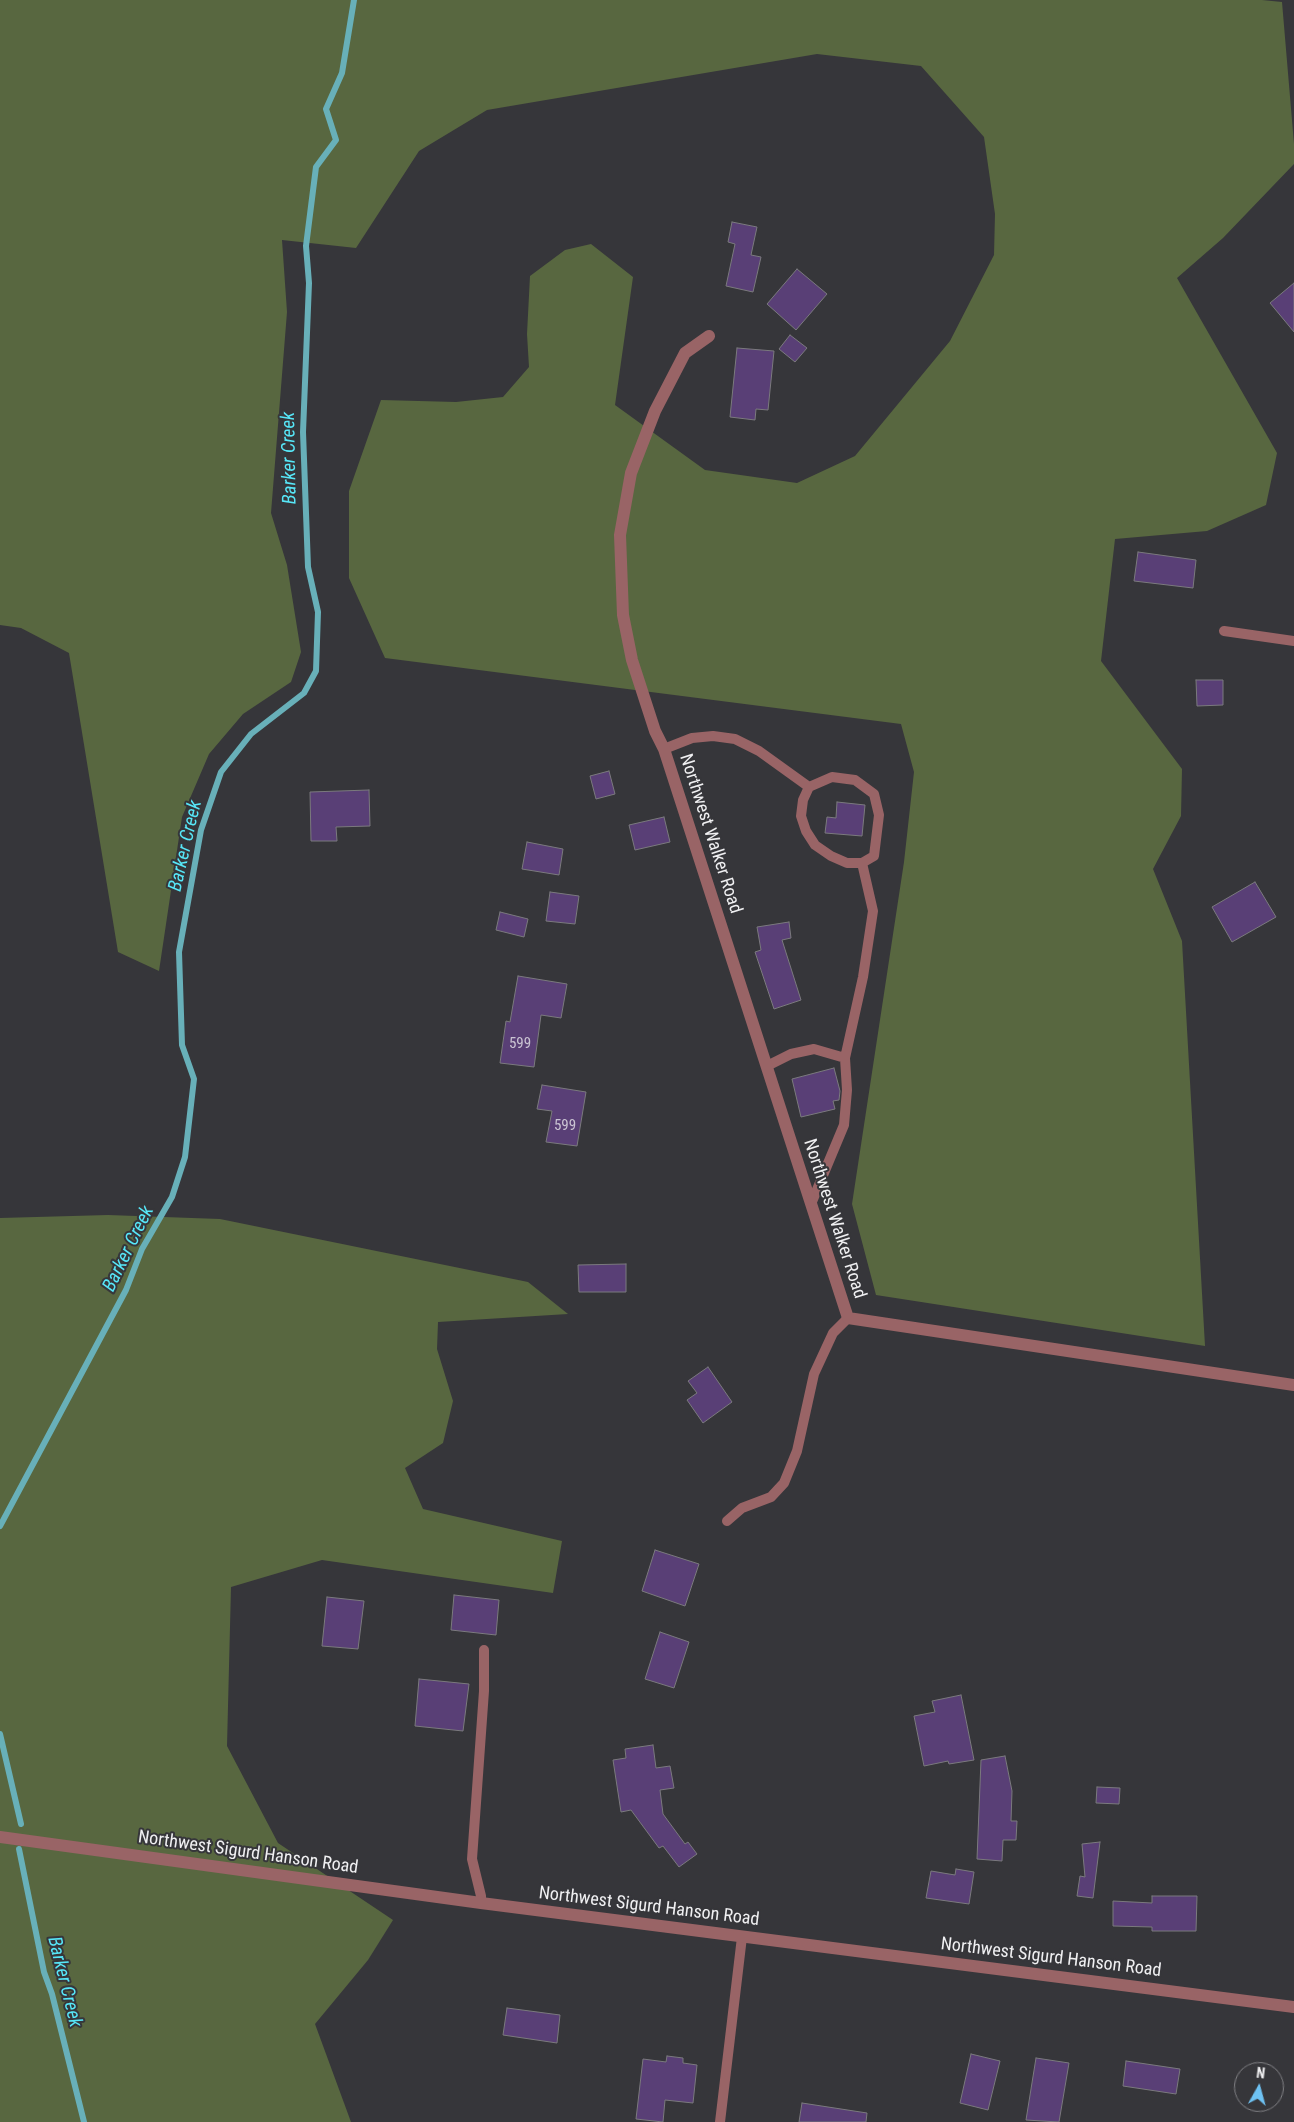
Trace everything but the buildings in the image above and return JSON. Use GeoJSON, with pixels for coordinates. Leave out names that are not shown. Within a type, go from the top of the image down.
{"type":"FeatureCollection","features":[{"type":"Feature","properties":{"kind":"street","name":"Northwest Walker Road"},"geometry":{"type":"LineString","coordinates":[[709,336],[684,353],[655,411],[631,473],[620,535],[623,615],[632,660],[655,731],[664,749],[848,1318],[1294,1385]]}},
{"type":"Feature","properties":{"kind":"street","name":"Northwest Sigurd Hanson Road"},"geometry":{"type":"LineString","coordinates":[[0,1837],[481,1903],[1294,2007]]}},
{"type":"Feature","properties":{"kind":"lane"},"geometry":{"type":"LineString","coordinates":[[1224,631],[1294,641]]}},
{"type":"Feature","properties":{"kind":"lane"},"geometry":{"type":"LineString","coordinates":[[664,749],[692,738],[713,736],[735,739],[759,751],[809,787]]}},
{"type":"Feature","properties":{"kind":"lane"},"geometry":{"type":"LineString","coordinates":[[832,777],[856,780],[874,794],[879,815],[874,856],[862,863],[847,863],[831,856],[815,845],[806,831],[801,816],[803,800],[809,787],[832,777]]}},
{"type":"Feature","properties":{"kind":"lane"},"geometry":{"type":"LineString","coordinates":[[811,1204],[844,1124],[847,1090],[845,1058],[863,977],[873,911],[862,863]]}},
{"type":"Feature","properties":{"kind":"lane"},"geometry":{"type":"LineString","coordinates":[[766,1066],[792,1054],[814,1049],[845,1058]]}},
{"type":"Feature","properties":{"kind":"lane"},"geometry":{"type":"LineString","coordinates":[[727,1521],[742,1508],[771,1497],[784,1483],[797,1450],[814,1374],[833,1333],[848,1318]]}},
{"type":"Feature","properties":{"kind":"lane"},"geometry":{"type":"LineString","coordinates":[[481,1903],[472,1859],[484,1691],[484,1650]]}},
{"type":"Feature","properties":{"kind":"lane"},"geometry":{"type":"LineString","coordinates":[[720,2122],[742,1936]]}},
{"type":"Feature","properties":{"kind":"green space"},"geometry":{"type":"Polygon","coordinates":[[[0,0],[1262,0],[1282,2],[1294,164],[1223,238],[1177,278],[1277,453],[1266,505],[1207,531],[1115,539],[1101,661],[1182,769],[1181,816],[1153,869],[1182,941],[1205,1346],[876,1295],[852,1204],[904,862],[914,772],[901,724],[385,658],[349,578],[349,491],[381,400],[456,402],[503,397],[529,367],[527,334],[530,276],[565,250],[591,244],[633,277],[615,405],[705,470],[797,483],[855,456],[950,341],[994,255],[995,214],[984,137],[921,66],[817,54],[487,110],[419,151],[356,248],[282,240],[287,312],[271,513],[287,565],[301,652],[291,682],[243,714],[209,754],[182,817],[159,971],[118,952],[69,653],[21,628],[0,625],[0,0]]]}},
{"type":"Feature","properties":{"kind":"green space"},"geometry":{"type":"Polygon","coordinates":[[[108,1215],[220,1219],[528,1282],[568,1314],[438,1322],[437,1349],[453,1401],[443,1443],[405,1468],[423,1509],[562,1541],[553,1593],[322,1560],[231,1587],[227,1746],[278,1843],[393,1920],[368,1960],[315,2024],[351,2122],[0,2122],[0,1218],[108,1215]]]}},
{"type":"Feature","properties":{"kind":"waterway","name":"Barker Creek"},"geometry":{"type":"LineString","coordinates":[[0,1526],[126,1290],[142,1249],[172,1197],[185,1157],[194,1079],[182,1045],[179,952],[201,830],[221,772],[251,734],[304,693],[316,671],[318,612],[308,567],[303,432],[309,283],[306,246],[316,167],[336,140],[326,109],[342,73],[354,0]]}},
{"type":"Feature","properties":{"kind":"waterway","name":"Barker Creek"},"geometry":{"type":"LineString","coordinates":[[0,1734],[21,1824]]}},
{"type":"Feature","properties":{"kind":"waterway","name":"Barker Creek"},"geometry":{"type":"LineString","coordinates":[[19,1849],[44,1972],[52,1994],[84,2122]]}}]}
